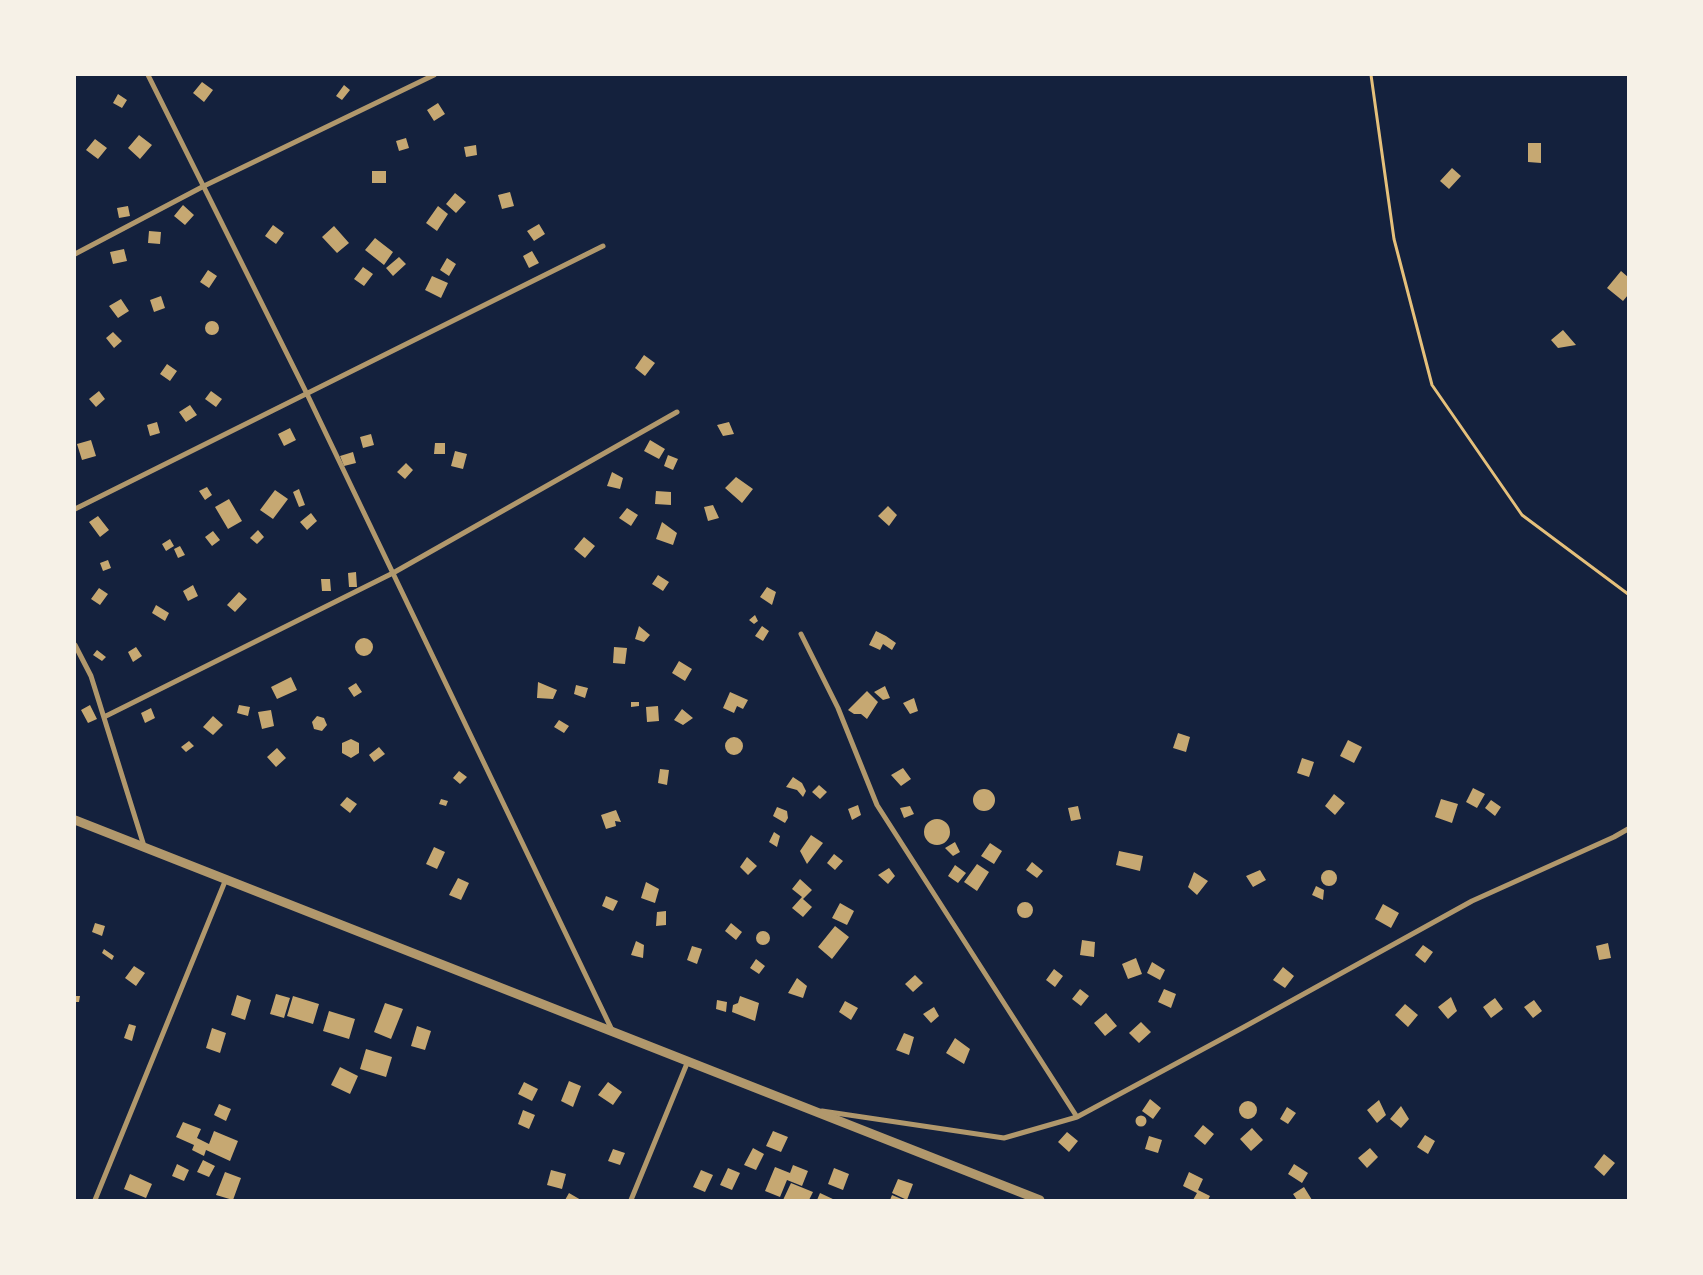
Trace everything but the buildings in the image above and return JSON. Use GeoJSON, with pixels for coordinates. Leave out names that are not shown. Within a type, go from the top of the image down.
{"type":"FeatureCollection","features":[{"type":"Feature","properties":{"kind":"street"},"geometry":{"type":"LineString","coordinates":[[148,75],[307,394],[612,1032]]}},
{"type":"Feature","properties":{"kind":"street"},"geometry":{"type":"LineString","coordinates":[[75,254],[204,186],[434,75]]}},
{"type":"Feature","properties":{"kind":"street"},"geometry":{"type":"LineString","coordinates":[[75,509],[603,246]]}},
{"type":"Feature","properties":{"kind":"street"},"geometry":{"type":"LineString","coordinates":[[104,717],[393,573],[677,412]]}},
{"type":"Feature","properties":{"kind":"street"},"geometry":{"type":"LineString","coordinates":[[801,634],[838,708],[877,806],[1077,1117]]}},
{"type":"Feature","properties":{"kind":"street"},"geometry":{"type":"LineString","coordinates":[[75,645],[91,676],[144,847]]}},
{"type":"Feature","properties":{"kind":"street"},"geometry":{"type":"LineString","coordinates":[[75,820],[1040,1200]]}},
{"type":"Feature","properties":{"kind":"street"},"geometry":{"type":"LineString","coordinates":[[810,1109],[1004,1138],[1077,1117],[1472,901],[1628,830]]}},
{"type":"Feature","properties":{"kind":"street"},"geometry":{"type":"LineString","coordinates":[[95,1200],[226,879]]}},
{"type":"Feature","properties":{"kind":"street"},"geometry":{"type":"LineString","coordinates":[[631,1200],[688,1061]]}},
{"type":"Feature","properties":{"kind":"path"},"geometry":{"type":"LineString","coordinates":[[1371,75],[1394,239],[1432,385],[1522,515],[1628,594]]}}]}
